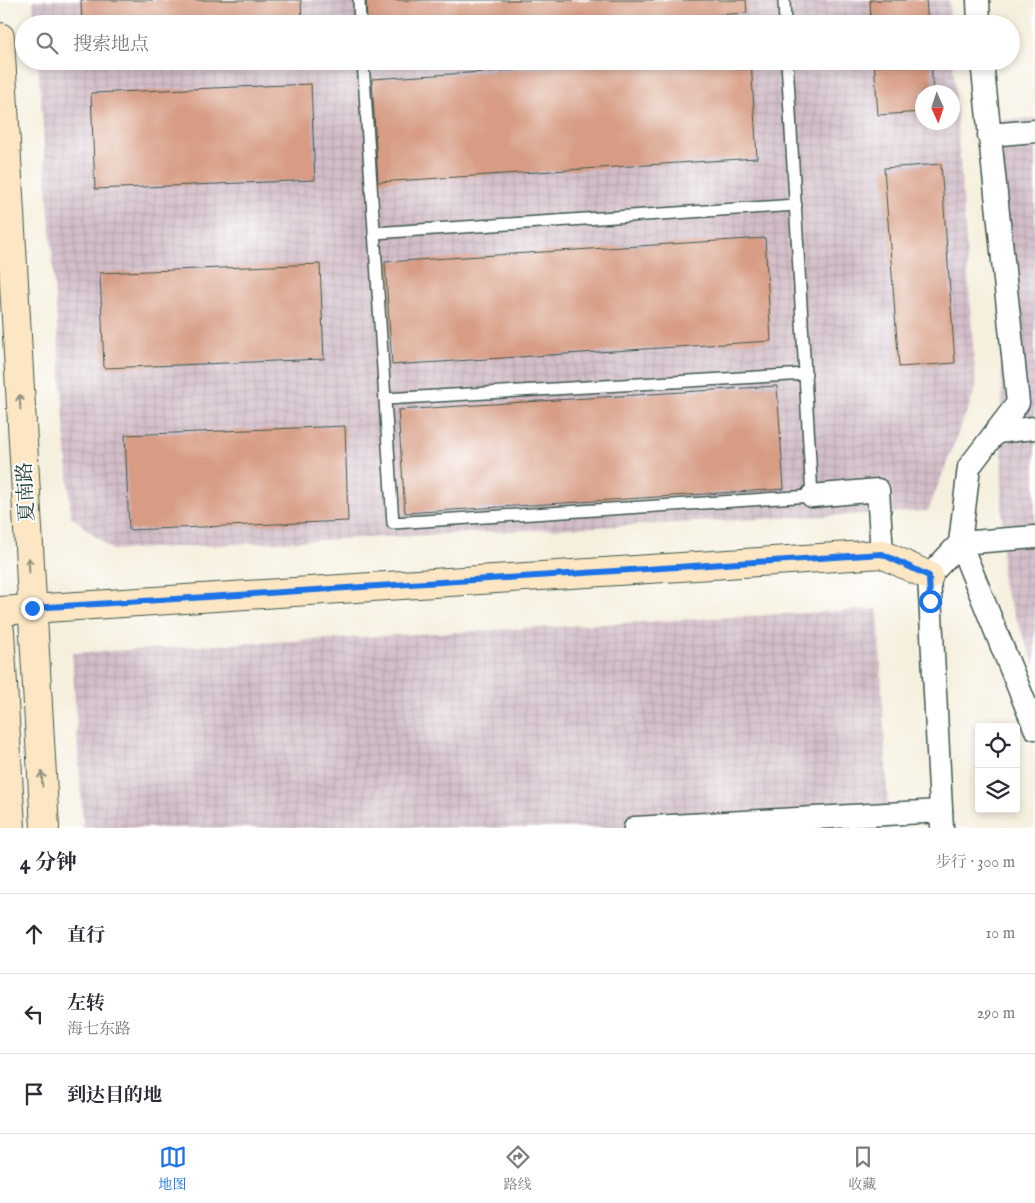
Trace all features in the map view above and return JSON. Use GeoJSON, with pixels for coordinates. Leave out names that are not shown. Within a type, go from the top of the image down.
{"type":"FeatureCollection","features":[{"type":"Feature","properties":{"kind":"main road","name":"夏南路"},"geometry":{"type":"LineString","coordinates":[[0,37],[45,828]]}},
{"type":"Feature","properties":{"kind":"main road"},"geometry":{"type":"LineString","coordinates":[[0,611],[882,554],[929,576]]}},
{"type":"Feature","properties":{"kind":"main road"},"geometry":{"type":"LineString","coordinates":[[0,631],[11,828]]}},
{"type":"Feature","properties":{"kind":"street"},"geometry":{"type":"LineString","coordinates":[[978,0],[979,15]]}},
{"type":"Feature","properties":{"kind":"street"},"geometry":{"type":"LineString","coordinates":[[983,70],[1018,403],[969,467],[960,543],[1035,728]]}},
{"type":"Feature","properties":{"kind":"street"},"geometry":{"type":"LineString","coordinates":[[989,135],[1035,131]]}},
{"type":"Feature","properties":{"kind":"street"},"geometry":{"type":"LineString","coordinates":[[996,432],[1035,428]]}},
{"type":"Feature","properties":{"kind":"street"},"geometry":{"type":"LineString","coordinates":[[812,496],[878,490],[882,554]]}},
{"type":"Feature","properties":{"kind":"street"},"geometry":{"type":"LineString","coordinates":[[634,828],[941,820],[929,576],[960,543],[1035,537]]}},
{"type":"Feature","properties":{"kind":"lane"},"geometry":{"type":"LineString","coordinates":[[359,0],[360,15]]}},
{"type":"Feature","properties":{"kind":"lane"},"geometry":{"type":"LineString","coordinates":[[784,0],[785,15]]}},
{"type":"Feature","properties":{"kind":"lane"},"geometry":{"type":"LineString","coordinates":[[364,70],[393,523],[812,496],[788,70]]}},
{"type":"Feature","properties":{"kind":"lane"},"geometry":{"type":"LineString","coordinates":[[374,233],[796,205]]}},
{"type":"Feature","properties":{"kind":"lane"},"geometry":{"type":"LineString","coordinates":[[385,399],[806,374]]}},
{"type":"Feature","properties":{"kind":"shaded area"},"geometry":{"type":"Polygon","coordinates":[[[33,0],[949,0],[950,15],[34,15],[33,0]]]}},
{"type":"Feature","properties":{"kind":"shaded area"},"geometry":{"type":"Polygon","coordinates":[[[39,70],[954,70],[955,85],[915,85],[915,130],[958,130],[976,388],[928,511],[112,550],[71,516],[39,70]]]}},
{"type":"Feature","properties":{"kind":"shaded area"},"geometry":{"type":"Polygon","coordinates":[[[1035,118],[1035,666],[1002,583],[1001,120],[1035,118]]]}},
{"type":"Feature","properties":{"kind":"shaded area"},"geometry":{"type":"Polygon","coordinates":[[[878,609],[889,828],[83,828],[72,653],[878,609]]]}},
{"type":"Feature","properties":{"kind":"building"},"geometry":{"type":"Polygon","coordinates":[[[81,0],[301,0],[302,15],[82,15],[81,0]]]}},
{"type":"Feature","properties":{"kind":"building"},"geometry":{"type":"Polygon","coordinates":[[[366,0],[746,0],[747,13],[717,15],[367,15],[366,0]]]}},
{"type":"Feature","properties":{"kind":"building"},"geometry":{"type":"Polygon","coordinates":[[[870,0],[926,0],[927,15],[871,15],[870,0]]]}},
{"type":"Feature","properties":{"kind":"building"},"geometry":{"type":"Polygon","coordinates":[[[515,70],[752,70],[757,158],[378,182],[372,79],[515,70]]]}},
{"type":"Feature","properties":{"kind":"building"},"geometry":{"type":"Polygon","coordinates":[[[875,70],[932,70],[933,85],[915,85],[915,112],[878,115],[875,70]]]}},
{"type":"Feature","properties":{"kind":"building"},"geometry":{"type":"Polygon","coordinates":[[[311,84],[315,180],[95,189],[91,93],[311,84]]]}},
{"type":"Feature","properties":{"kind":"building"},"geometry":{"type":"Polygon","coordinates":[[[941,164],[955,363],[899,367],[884,168],[941,164]]]}},
{"type":"Feature","properties":{"kind":"building"},"geometry":{"type":"Polygon","coordinates":[[[765,238],[771,341],[392,365],[385,262],[765,238]]]}},
{"type":"Feature","properties":{"kind":"building"},"geometry":{"type":"Polygon","coordinates":[[[320,264],[324,359],[104,368],[100,273],[320,264]]]}},
{"type":"Feature","properties":{"kind":"building"},"geometry":{"type":"Polygon","coordinates":[[[777,386],[784,489],[405,513],[398,410],[777,386]]]}},
{"type":"Feature","properties":{"kind":"building"},"geometry":{"type":"Polygon","coordinates":[[[345,426],[348,521],[129,530],[125,435],[345,426]]]}},
{"type":"Feature","properties":{"kind":"route"},"geometry":{"type":"LineString","coordinates":[[32,608],[882,554],[929,576],[930,601]]}}]}
